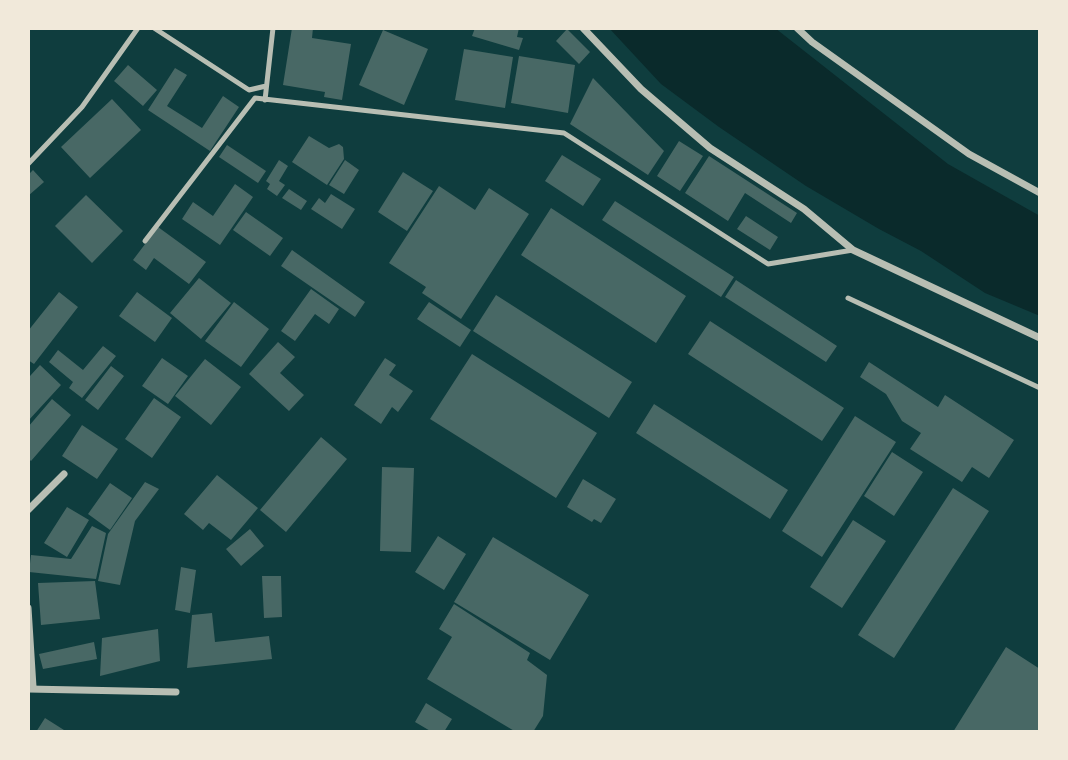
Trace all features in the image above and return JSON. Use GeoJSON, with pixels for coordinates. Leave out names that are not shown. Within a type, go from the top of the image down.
{"type":"FeatureCollection","features":[{"type":"Feature","properties":{"kind":"street"},"geometry":{"type":"LineString","coordinates":[[583,28],[641,89],[710,148],[804,208],[853,250],[1040,338]]}},
{"type":"Feature","properties":{"kind":"street"},"geometry":{"type":"LineString","coordinates":[[797,28],[812,42],[969,154],[1040,194]]}},
{"type":"Feature","properties":{"kind":"street"},"geometry":{"type":"LineString","coordinates":[[28,510],[64,474]]}},
{"type":"Feature","properties":{"kind":"street"},"geometry":{"type":"LineString","coordinates":[[28,608],[31,688],[176,692]]}},
{"type":"Feature","properties":{"kind":"lane"},"geometry":{"type":"LineString","coordinates":[[28,164],[82,107],[138,28]]}},
{"type":"Feature","properties":{"kind":"lane"},"geometry":{"type":"LineString","coordinates":[[154,28],[249,90],[266,86]]}},
{"type":"Feature","properties":{"kind":"lane"},"geometry":{"type":"LineString","coordinates":[[265,100],[273,28]]}},
{"type":"Feature","properties":{"kind":"lane"},"geometry":{"type":"LineString","coordinates":[[145,241],[255,98],[564,133],[768,264],[853,250]]}},
{"type":"Feature","properties":{"kind":"lane"},"geometry":{"type":"LineString","coordinates":[[848,298],[1040,388]]}},
{"type":"Feature","properties":{"kind":"water"},"geometry":{"type":"Polygon","coordinates":[[[609,28],[775,28],[948,164],[1040,216],[1040,316],[985,293],[921,251],[806,186],[661,84],[609,28]]]}},
{"type":"Feature","properties":{"kind":"building"},"geometry":{"type":"Polygon","coordinates":[[[292,28],[313,28],[312,38],[351,44],[342,100],[324,97],[325,92],[283,85],[292,28]]]}},
{"type":"Feature","properties":{"kind":"building"},"geometry":{"type":"Polygon","coordinates":[[[475,28],[519,28],[517,37],[523,38],[519,50],[472,36],[475,28]]]}},
{"type":"Feature","properties":{"kind":"building"},"geometry":{"type":"Polygon","coordinates":[[[567,29],[590,52],[579,64],[556,41],[567,29]]]}},
{"type":"Feature","properties":{"kind":"building"},"geometry":{"type":"Polygon","coordinates":[[[383,30],[428,49],[404,105],[359,85],[383,30]]]}},
{"type":"Feature","properties":{"kind":"building"},"geometry":{"type":"Polygon","coordinates":[[[464,49],[513,57],[505,108],[455,100],[464,49]]]}},
{"type":"Feature","properties":{"kind":"building"},"geometry":{"type":"Polygon","coordinates":[[[519,56],[575,65],[568,113],[511,103],[519,56]]]}},
{"type":"Feature","properties":{"kind":"building"},"geometry":{"type":"Polygon","coordinates":[[[128,65],[157,90],[143,106],[114,81],[128,65]]]}},
{"type":"Feature","properties":{"kind":"building"},"geometry":{"type":"Polygon","coordinates":[[[175,68],[187,75],[167,106],[202,128],[223,96],[239,107],[210,151],[148,110],[175,68]]]}},
{"type":"Feature","properties":{"kind":"building"},"geometry":{"type":"Polygon","coordinates":[[[593,78],[664,151],[648,175],[570,124],[593,78]]]}},
{"type":"Feature","properties":{"kind":"building"},"geometry":{"type":"Polygon","coordinates":[[[112,99],[141,130],[90,178],[61,147],[112,99]]]}},
{"type":"Feature","properties":{"kind":"building"},"geometry":{"type":"Polygon","coordinates":[[[309,136],[329,148],[339,144],[343,147],[344,159],[327,185],[292,162],[309,136]]]}},
{"type":"Feature","properties":{"kind":"building"},"geometry":{"type":"Polygon","coordinates":[[[679,141],[703,156],[680,191],[657,176],[679,141]]]}},
{"type":"Feature","properties":{"kind":"building"},"geometry":{"type":"Polygon","coordinates":[[[227,145],[266,171],[258,183],[219,157],[227,145]]]}},
{"type":"Feature","properties":{"kind":"building"},"geometry":{"type":"Polygon","coordinates":[[[562,155],[601,179],[583,206],[545,181],[562,155]]]}},
{"type":"Feature","properties":{"kind":"building"},"geometry":{"type":"Polygon","coordinates":[[[709,156],[797,213],[791,223],[745,193],[728,221],[685,193],[709,156]]]}},
{"type":"Feature","properties":{"kind":"building"},"geometry":{"type":"Polygon","coordinates":[[[279,160],[288,166],[279,181],[285,185],[277,196],[267,189],[270,184],[266,181],[279,160]]]}},
{"type":"Feature","properties":{"kind":"building"},"geometry":{"type":"Polygon","coordinates":[[[345,160],[359,170],[344,194],[329,185],[345,160]]]}},
{"type":"Feature","properties":{"kind":"building"},"geometry":{"type":"Polygon","coordinates":[[[33,170],[44,182],[28,196],[28,175],[33,170]]]}},
{"type":"Feature","properties":{"kind":"building"},"geometry":{"type":"Polygon","coordinates":[[[403,172],[433,191],[407,231],[378,212],[403,172]]]}},
{"type":"Feature","properties":{"kind":"building"},"geometry":{"type":"Polygon","coordinates":[[[235,184],[253,197],[220,245],[182,219],[193,202],[213,216],[235,184]]]}},
{"type":"Feature","properties":{"kind":"building"},"geometry":{"type":"Polygon","coordinates":[[[439,186],[475,210],[489,188],[529,214],[461,319],[422,293],[426,287],[389,263],[439,186]]]}},
{"type":"Feature","properties":{"kind":"building"},"geometry":{"type":"Polygon","coordinates":[[[289,189],[307,201],[301,210],[282,198],[289,189]]]}},
{"type":"Feature","properties":{"kind":"building"},"geometry":{"type":"Polygon","coordinates":[[[331,194],[355,209],[342,229],[311,209],[319,198],[325,203],[331,194]]]}},
{"type":"Feature","properties":{"kind":"building"},"geometry":{"type":"Polygon","coordinates":[[[86,195],[123,231],[92,263],[55,226],[86,195]]]}},
{"type":"Feature","properties":{"kind":"building"},"geometry":{"type":"Polygon","coordinates":[[[615,201],[734,277],[721,297],[602,220],[615,201]]]}},
{"type":"Feature","properties":{"kind":"building"},"geometry":{"type":"Polygon","coordinates":[[[551,208],[686,296],[656,343],[521,255],[551,208]]]}},
{"type":"Feature","properties":{"kind":"building"},"geometry":{"type":"Polygon","coordinates":[[[246,212],[283,238],[270,256],[233,230],[246,212]]]}},
{"type":"Feature","properties":{"kind":"building"},"geometry":{"type":"Polygon","coordinates":[[[746,216],[778,237],[770,250],[737,229],[746,216]]]}},
{"type":"Feature","properties":{"kind":"building"},"geometry":{"type":"Polygon","coordinates":[[[158,227],[206,262],[189,284],[154,258],[146,270],[133,260],[158,227]]]}},
{"type":"Feature","properties":{"kind":"building"},"geometry":{"type":"Polygon","coordinates":[[[292,250],[365,302],[355,317],[281,266],[292,250]]]}},
{"type":"Feature","properties":{"kind":"building"},"geometry":{"type":"Polygon","coordinates":[[[199,278],[231,303],[201,339],[170,313],[199,278]]]}},
{"type":"Feature","properties":{"kind":"building"},"geometry":{"type":"Polygon","coordinates":[[[736,280],[837,346],[826,362],[725,297],[736,280]]]}},
{"type":"Feature","properties":{"kind":"building"},"geometry":{"type":"Polygon","coordinates":[[[311,289],[339,309],[329,324],[315,314],[295,341],[281,331],[311,289]]]}},
{"type":"Feature","properties":{"kind":"building"},"geometry":{"type":"Polygon","coordinates":[[[59,292],[78,307],[34,364],[28,360],[28,331],[59,292]]]}},
{"type":"Feature","properties":{"kind":"building"},"geometry":{"type":"Polygon","coordinates":[[[137,292],[172,318],[155,342],[119,316],[137,292]]]}},
{"type":"Feature","properties":{"kind":"building"},"geometry":{"type":"Polygon","coordinates":[[[496,295],[632,382],[609,418],[473,331],[496,295]]]}},
{"type":"Feature","properties":{"kind":"building"},"geometry":{"type":"Polygon","coordinates":[[[234,302],[269,329],[241,367],[205,341],[234,302]]]}},
{"type":"Feature","properties":{"kind":"building"},"geometry":{"type":"Polygon","coordinates":[[[429,302],[471,330],[460,347],[417,319],[429,302]]]}},
{"type":"Feature","properties":{"kind":"building"},"geometry":{"type":"Polygon","coordinates":[[[710,321],[844,408],[822,441],[688,354],[710,321]]]}},
{"type":"Feature","properties":{"kind":"building"},"geometry":{"type":"Polygon","coordinates":[[[278,342],[295,357],[280,373],[304,395],[289,411],[249,374],[278,342]]]}},
{"type":"Feature","properties":{"kind":"building"},"geometry":{"type":"Polygon","coordinates":[[[103,346],[116,356],[82,398],[69,388],[73,382],[49,362],[58,350],[83,370],[103,346]]]}},
{"type":"Feature","properties":{"kind":"building"},"geometry":{"type":"Polygon","coordinates":[[[472,354],[597,433],[556,498],[430,419],[472,354]]]}},
{"type":"Feature","properties":{"kind":"building"},"geometry":{"type":"Polygon","coordinates":[[[162,358],[188,376],[168,404],[142,386],[162,358]]]}},
{"type":"Feature","properties":{"kind":"building"},"geometry":{"type":"Polygon","coordinates":[[[385,358],[396,365],[389,375],[413,391],[398,412],[392,407],[381,424],[354,405],[385,358]]]}},
{"type":"Feature","properties":{"kind":"building"},"geometry":{"type":"Polygon","coordinates":[[[205,359],[241,387],[211,425],[175,396],[205,359]]]}},
{"type":"Feature","properties":{"kind":"building"},"geometry":{"type":"Polygon","coordinates":[[[869,362],[938,407],[945,395],[1014,440],[989,478],[972,467],[962,482],[910,449],[921,433],[902,421],[886,394],[860,377],[869,362]]]}},
{"type":"Feature","properties":{"kind":"building"},"geometry":{"type":"Polygon","coordinates":[[[40,365],[61,385],[28,421],[28,375],[40,365]]]}},
{"type":"Feature","properties":{"kind":"building"},"geometry":{"type":"Polygon","coordinates":[[[111,366],[124,376],[98,410],[85,400],[111,366]]]}},
{"type":"Feature","properties":{"kind":"building"},"geometry":{"type":"Polygon","coordinates":[[[154,398],[181,417],[152,458],[125,439],[154,398]]]}},
{"type":"Feature","properties":{"kind":"building"},"geometry":{"type":"Polygon","coordinates":[[[52,399],[71,415],[31,461],[28,458],[28,427],[52,399]]]}},
{"type":"Feature","properties":{"kind":"building"},"geometry":{"type":"Polygon","coordinates":[[[654,404],[788,490],[770,519],[636,433],[654,404]]]}},
{"type":"Feature","properties":{"kind":"building"},"geometry":{"type":"Polygon","coordinates":[[[855,416],[896,442],[822,557],[782,531],[855,416]]]}},
{"type":"Feature","properties":{"kind":"building"},"geometry":{"type":"Polygon","coordinates":[[[82,425],[118,449],[97,479],[62,456],[82,425]]]}},
{"type":"Feature","properties":{"kind":"building"},"geometry":{"type":"Polygon","coordinates":[[[321,437],[347,459],[286,532],[260,510],[321,437]]]}},
{"type":"Feature","properties":{"kind":"building"},"geometry":{"type":"Polygon","coordinates":[[[892,452],[923,472],[894,516],[864,496],[892,452]]]}},
{"type":"Feature","properties":{"kind":"building"},"geometry":{"type":"Polygon","coordinates":[[[382,467],[414,468],[411,552],[380,551],[382,467]]]}},
{"type":"Feature","properties":{"kind":"building"},"geometry":{"type":"Polygon","coordinates":[[[217,475],[258,508],[231,540],[209,523],[203,530],[184,514],[217,475]]]}},
{"type":"Feature","properties":{"kind":"building"},"geometry":{"type":"Polygon","coordinates":[[[583,479],[616,499],[601,523],[594,519],[592,522],[567,507],[583,479]]]}},
{"type":"Feature","properties":{"kind":"building"},"geometry":{"type":"Polygon","coordinates":[[[145,482],[159,489],[135,521],[120,585],[98,581],[108,534],[145,482]]]}},
{"type":"Feature","properties":{"kind":"building"},"geometry":{"type":"Polygon","coordinates":[[[110,483],[132,498],[110,530],[88,514],[110,483]]]}},
{"type":"Feature","properties":{"kind":"building"},"geometry":{"type":"Polygon","coordinates":[[[953,488],[989,511],[894,658],[858,635],[953,488]]]}},
{"type":"Feature","properties":{"kind":"building"},"geometry":{"type":"Polygon","coordinates":[[[67,507],[89,520],[67,557],[44,543],[67,507]]]}},
{"type":"Feature","properties":{"kind":"building"},"geometry":{"type":"Polygon","coordinates":[[[853,520],[886,541],[842,608],[810,587],[853,520]]]}},
{"type":"Feature","properties":{"kind":"building"},"geometry":{"type":"Polygon","coordinates":[[[92,526],[106,533],[96,579],[29,572],[31,555],[71,559],[92,526]]]}},
{"type":"Feature","properties":{"kind":"building"},"geometry":{"type":"Polygon","coordinates":[[[250,529],[264,546],[241,566],[226,549],[250,529]]]}},
{"type":"Feature","properties":{"kind":"building"},"geometry":{"type":"Polygon","coordinates":[[[438,536],[466,554],[444,590],[415,572],[438,536]]]}},
{"type":"Feature","properties":{"kind":"building"},"geometry":{"type":"Polygon","coordinates":[[[493,537],[589,595],[550,660],[454,602],[493,537]]]}},
{"type":"Feature","properties":{"kind":"building"},"geometry":{"type":"Polygon","coordinates":[[[181,567],[196,570],[190,613],[175,610],[181,567]]]}},
{"type":"Feature","properties":{"kind":"building"},"geometry":{"type":"Polygon","coordinates":[[[262,576],[281,576],[282,617],[264,618],[262,576]]]}},
{"type":"Feature","properties":{"kind":"building"},"geometry":{"type":"Polygon","coordinates":[[[95,581],[100,619],[41,625],[38,583],[95,581]]]}},
{"type":"Feature","properties":{"kind":"building"},"geometry":{"type":"Polygon","coordinates":[[[454,604],[530,653],[527,660],[547,675],[543,716],[533,732],[516,732],[427,679],[452,637],[439,629],[454,604]]]}},
{"type":"Feature","properties":{"kind":"building"},"geometry":{"type":"Polygon","coordinates":[[[212,613],[215,642],[269,636],[272,659],[187,668],[192,615],[212,613]]]}},
{"type":"Feature","properties":{"kind":"building"},"geometry":{"type":"Polygon","coordinates":[[[158,629],[160,661],[100,676],[102,638],[158,629]]]}},
{"type":"Feature","properties":{"kind":"building"},"geometry":{"type":"Polygon","coordinates":[[[94,642],[97,659],[43,669],[39,654],[94,642]]]}},
{"type":"Feature","properties":{"kind":"building"},"geometry":{"type":"Polygon","coordinates":[[[1006,647],[1040,669],[1040,732],[953,732],[1006,647]]]}},
{"type":"Feature","properties":{"kind":"building"},"geometry":{"type":"Polygon","coordinates":[[[426,703],[452,719],[444,732],[432,732],[415,722],[426,703]]]}},
{"type":"Feature","properties":{"kind":"building"},"geometry":{"type":"Polygon","coordinates":[[[45,718],[64,730],[63,732],[36,732],[45,718]]]}}]}
